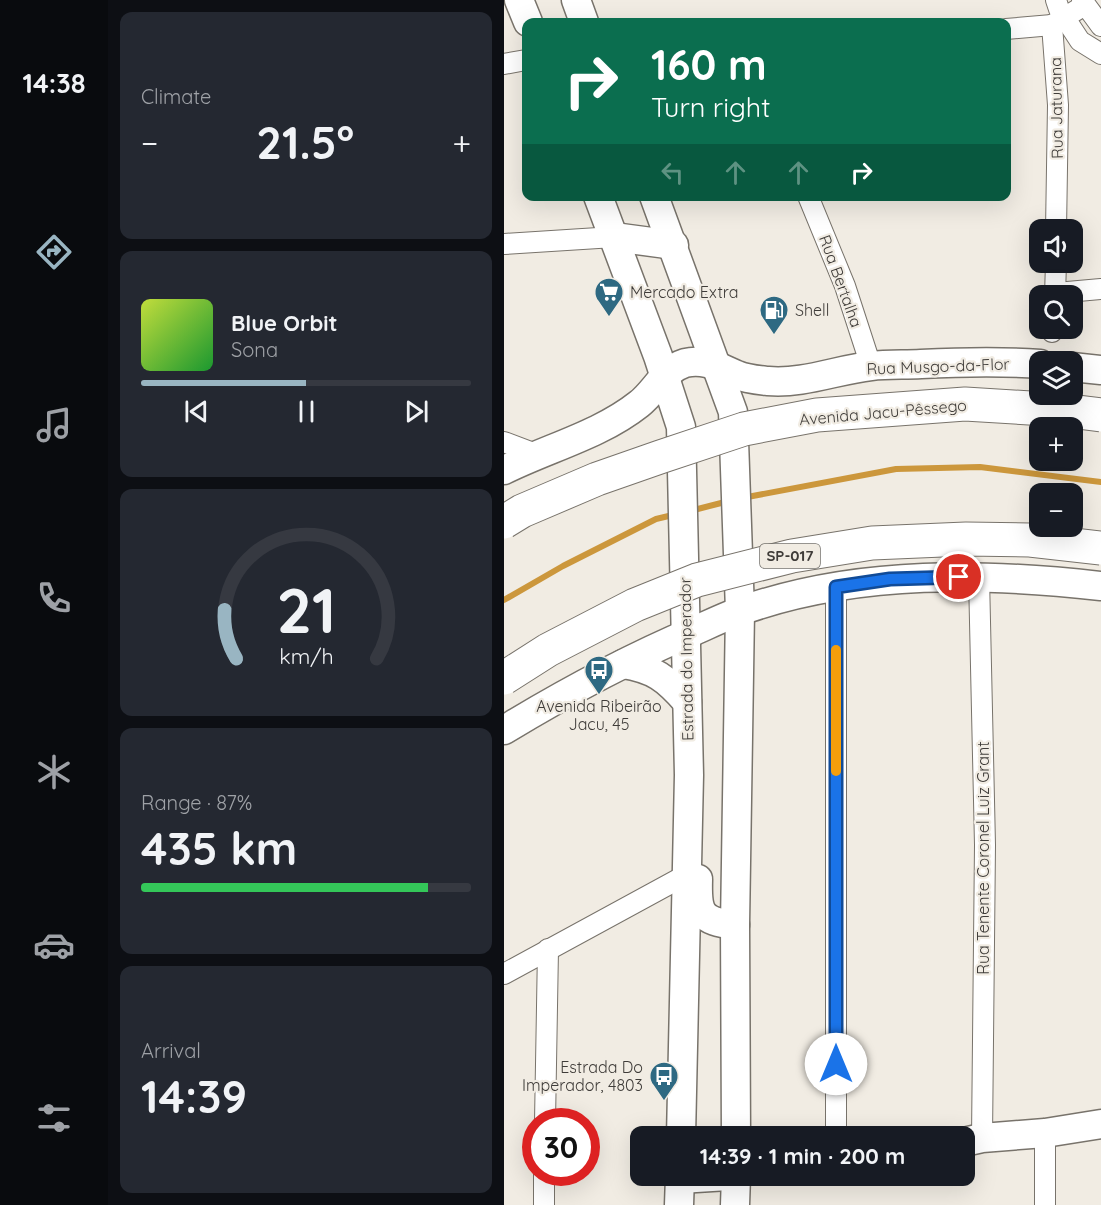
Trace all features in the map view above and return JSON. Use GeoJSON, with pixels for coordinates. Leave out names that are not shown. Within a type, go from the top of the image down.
{"type":"FeatureCollection","features":[{"type":"Feature","properties":{"kind":"highway","name":"Avenida Jacu-Pêssego"},"geometry":{"type":"LineString","coordinates":[[504,522],[522,511],[597,479],[660,457],[744,429],[817,415],[964,404],[1062,410],[1101,415]]}},
{"type":"Feature","properties":{"kind":"highway","name":"SP-017"},"geometry":{"type":"LineString","coordinates":[[504,678],[548,650],[634,605],[697,580],[792,556],[872,543],[966,539],[1029,540],[1101,548]]}},
{"type":"Feature","properties":{"kind":"main road"},"geometry":{"type":"LineString","coordinates":[[519,0],[526,18]]}},
{"type":"Feature","properties":{"kind":"main road"},"geometry":{"type":"LineString","coordinates":[[576,0],[583,18]]}},
{"type":"Feature","properties":{"kind":"main road","name":"Estrada do Imperador"},"geometry":{"type":"LineString","coordinates":[[600,201],[681,427],[689,775],[681,1126]]}},
{"type":"Feature","properties":{"kind":"main road"},"geometry":{"type":"LineString","coordinates":[[656,201],[733,412],[740,611],[735,925],[736,1126]]}},
{"type":"Feature","properties":{"kind":"main road"},"geometry":{"type":"LineString","coordinates":[[614,237],[674,245]]}},
{"type":"Feature","properties":{"kind":"main road","name":"Rua Musgo-da-Flor"},"geometry":{"type":"LineString","coordinates":[[664,375],[688,362],[702,361],[752,379],[786,382],[871,366],[1029,363]]}},
{"type":"Feature","properties":{"kind":"main road"},"geometry":{"type":"LineString","coordinates":[[1083,368],[1101,370]]}},
{"type":"Feature","properties":{"kind":"main road"},"geometry":{"type":"LineString","coordinates":[[504,470],[621,417],[640,404],[664,375]]}},
{"type":"Feature","properties":{"kind":"main road"},"geometry":{"type":"LineString","coordinates":[[504,730],[623,664],[740,611],[836,587],[890,579],[979,578],[1033,578],[1101,586]]}},
{"type":"Feature","properties":{"kind":"main road"},"geometry":{"type":"LineString","coordinates":[[623,664],[642,667],[659,674],[674,686],[687,704],[697,726],[701,747],[699,902],[701,910],[715,922],[735,925]]}},
{"type":"Feature","properties":{"kind":"main road"},"geometry":{"type":"LineString","coordinates":[[975,1140],[1045,1133],[1101,1124]]}},
{"type":"Feature","properties":{"kind":"main road"},"geometry":{"type":"LineString","coordinates":[[735,1205],[736,1186]]}},
{"type":"Feature","properties":{"kind":"street"},"geometry":{"type":"LineString","coordinates":[[1011,27],[1057,14],[1083,2],[1101,26]]}},
{"type":"Feature","properties":{"kind":"street"},"geometry":{"type":"LineString","coordinates":[[1057,14],[1080,41],[1101,54]]}},
{"type":"Feature","properties":{"kind":"street","name":"Rua Jaturana"},"geometry":{"type":"LineString","coordinates":[[1056,219],[1057,14]]}},
{"type":"Feature","properties":{"kind":"street"},"geometry":{"type":"LineString","coordinates":[[504,64],[522,61]]}},
{"type":"Feature","properties":{"kind":"street","name":"Rua Bertalha"},"geometry":{"type":"LineString","coordinates":[[810,201],[845,286],[871,366]]}},
{"type":"Feature","properties":{"kind":"street"},"geometry":{"type":"LineString","coordinates":[[504,244],[614,237]]}},
{"type":"Feature","properties":{"kind":"street"},"geometry":{"type":"LineString","coordinates":[[1083,291],[1101,289]]}},
{"type":"Feature","properties":{"kind":"street"},"geometry":{"type":"LineString","coordinates":[[504,442],[536,454]]}},
{"type":"Feature","properties":{"kind":"street","name":"Rua Tenente Coronel Luiz Grant"},"geometry":{"type":"LineString","coordinates":[[974,1126],[985,845],[979,578]]}},
{"type":"Feature","properties":{"kind":"street"},"geometry":{"type":"LineString","coordinates":[[836,587],[836,1126]]}},
{"type":"Feature","properties":{"kind":"street"},"geometry":{"type":"LineString","coordinates":[[504,974],[686,875]]}},
{"type":"Feature","properties":{"kind":"street"},"geometry":{"type":"LineString","coordinates":[[545,1108],[548,949]]}},
{"type":"Feature","properties":{"kind":"street"},"geometry":{"type":"LineString","coordinates":[[1045,1133],[1046,1205]]}},
{"type":"Feature","properties":{"kind":"street"},"geometry":{"type":"LineString","coordinates":[[544,1186],[544,1205]]}},
{"type":"Feature","properties":{"kind":"waterway"},"geometry":{"type":"LineString","coordinates":[[742,498],[896,469],[980,467],[1101,482]]}},
{"type":"Feature","properties":{"kind":"waterway"},"geometry":{"type":"LineString","coordinates":[[690,511],[729,501]]}},
{"type":"Feature","properties":{"kind":"waterway"},"geometry":{"type":"LineString","coordinates":[[504,600],[563,566],[656,519],[677,514]]}},
{"type":"Feature","properties":{"kind":"slow traffic"},"geometry":{"type":"LineString","coordinates":[[836,650],[836,771]]}},
{"type":"Feature","properties":{"kind":"place","name":"Mercado Extra"},"geometry":{"type":"Point","coordinates":[609,318]}},
{"type":"Feature","properties":{"kind":"place","name":"Shell"},"geometry":{"type":"Point","coordinates":[774,336]}},
{"type":"Feature","properties":{"kind":"place","name":"Avenida Ribeirão Jacu, 45"},"geometry":{"type":"Point","coordinates":[599,696]}},
{"type":"Feature","properties":{"kind":"place","name":"Estrada Do Imperador, 4803"},"geometry":{"type":"Point","coordinates":[664,1102]}},
{"type":"Feature","properties":{"kind":"route"},"geometry":{"type":"LineString","coordinates":[[836,1064],[836,587],[890,579],[959,577]]}}]}
